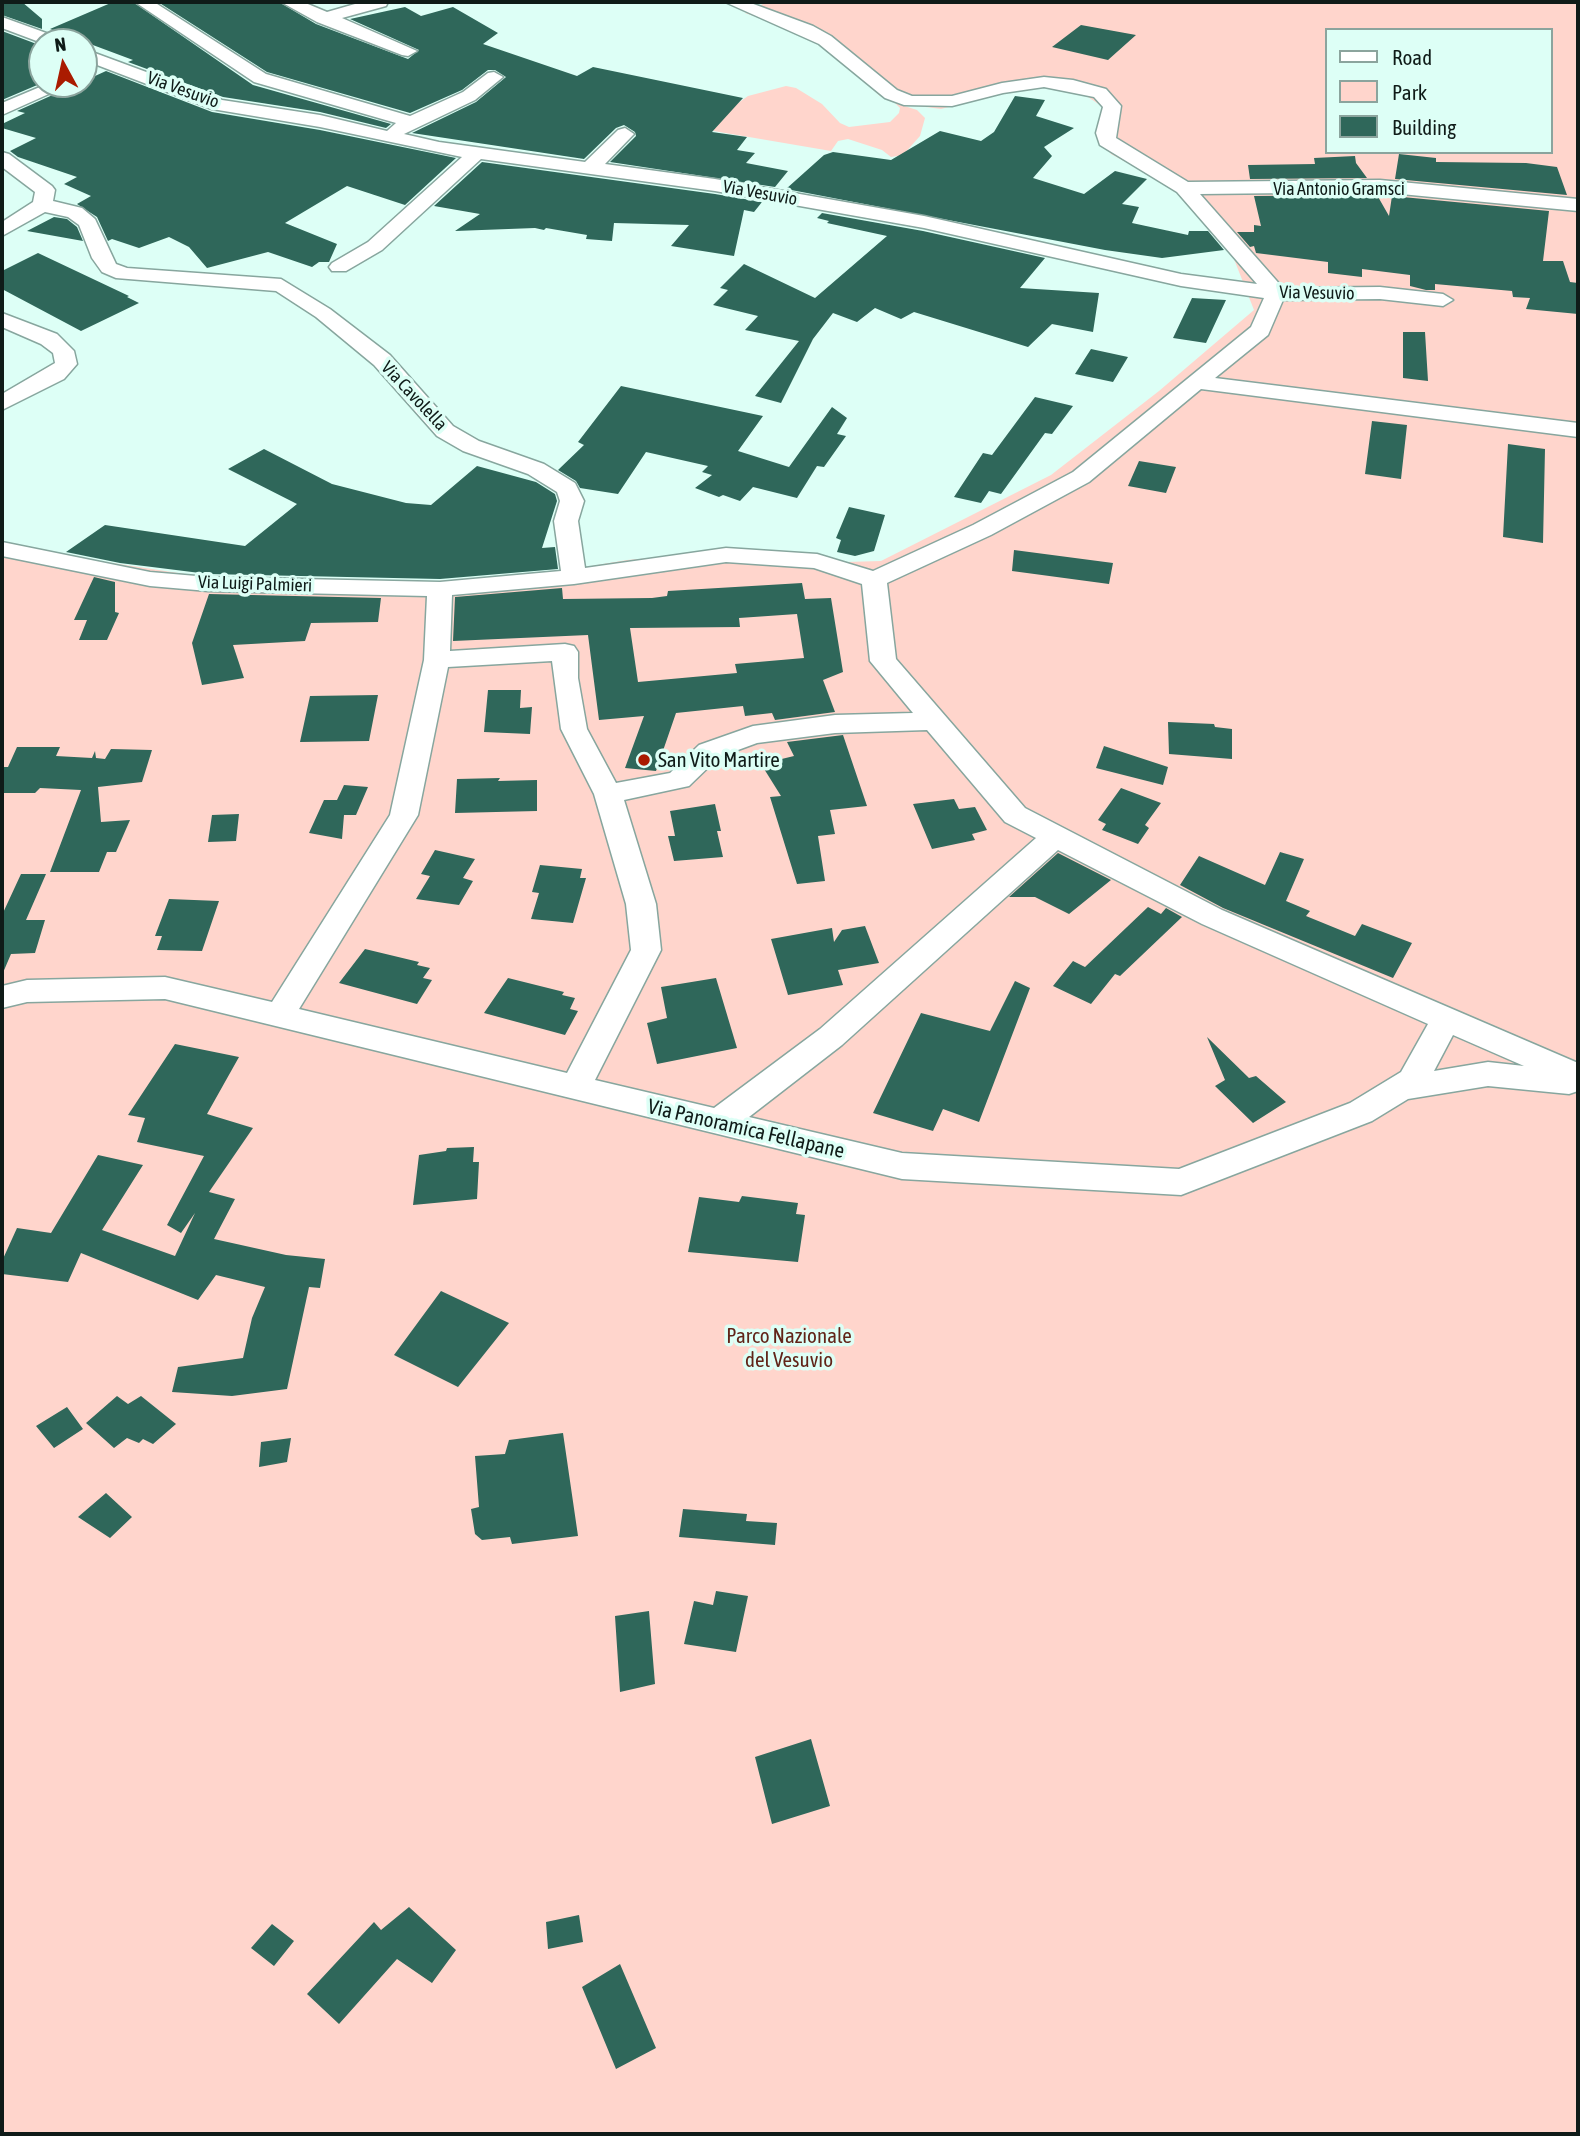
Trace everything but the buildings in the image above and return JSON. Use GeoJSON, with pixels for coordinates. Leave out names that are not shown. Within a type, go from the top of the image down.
{"type":"FeatureCollection","features":[{"type":"Feature","properties":{"kind":"street"},"geometry":{"type":"LineString","coordinates":[[143,2],[260,78],[411,122]]}},
{"type":"Feature","properties":{"kind":"street"},"geometry":{"type":"LineString","coordinates":[[289,2],[408,51]]}},
{"type":"Feature","properties":{"kind":"street"},"geometry":{"type":"LineString","coordinates":[[323,18],[380,2]]}},
{"type":"Feature","properties":{"kind":"street"},"geometry":{"type":"LineString","coordinates":[[280,1015],[404,815],[437,660],[440,589],[574,576],[726,555],[817,561],[874,580],[982,530],[1081,477],[1259,330],[1276,293],[1184,187],[1107,141],[1105,133],[1111,106],[1100,93],[1073,85],[1044,82],[1002,88],[952,101],[910,101],[891,94],[825,40],[743,3]]}},
{"type":"Feature","properties":{"kind":"street"},"geometry":{"type":"LineString","coordinates":[[2,22],[28,32]]}},
{"type":"Feature","properties":{"kind":"street","name":"Via Vesuvio"},"geometry":{"type":"LineString","coordinates":[[98,59],[218,104],[320,121],[386,137],[477,153],[715,185],[924,222],[1192,281],[1322,297],[1380,293],[1443,300]]}},
{"type":"Feature","properties":{"kind":"street"},"geometry":{"type":"LineString","coordinates":[[98,68],[109,63]]}},
{"type":"Feature","properties":{"kind":"street"},"geometry":{"type":"LineString","coordinates":[[386,137],[411,122],[469,96],[494,77]]}},
{"type":"Feature","properties":{"kind":"street"},"geometry":{"type":"LineString","coordinates":[[2,110],[30,98]]}},
{"type":"Feature","properties":{"kind":"street"},"geometry":{"type":"LineString","coordinates":[[590,168],[625,134]]}},
{"type":"Feature","properties":{"kind":"street"},"geometry":{"type":"LineString","coordinates":[[339,267],[375,246],[477,153]]}},
{"type":"Feature","properties":{"kind":"street"},"geometry":{"type":"LineString","coordinates":[[2,158],[46,190],[42,205],[2,230]]}},
{"type":"Feature","properties":{"kind":"street","name":"Via Antonio Gramsci"},"geometry":{"type":"LineString","coordinates":[[1184,187],[1380,186],[1578,205]]}},
{"type":"Feature","properties":{"kind":"street","name":"Via Cavolella"},"geometry":{"type":"LineString","coordinates":[[42,205],[75,212],[88,223],[99,254],[108,268],[123,274],[281,285],[323,313],[382,360],[445,431],[471,446],[536,469],[567,488],[572,501],[566,521],[574,576]]}},
{"type":"Feature","properties":{"kind":"street"},"geometry":{"type":"LineString","coordinates":[[1192,281],[1199,274],[1246,260]]}},
{"type":"Feature","properties":{"kind":"street"},"geometry":{"type":"LineString","coordinates":[[2,319],[49,338],[63,351],[66,364],[55,374],[2,404]]}},
{"type":"Feature","properties":{"kind":"street"},"geometry":{"type":"LineString","coordinates":[[1196,382],[1578,430]]}},
{"type":"Feature","properties":{"kind":"street","name":"Via Luigi Palmieri"},"geometry":{"type":"LineString","coordinates":[[2,549],[150,579],[208,584],[440,589]]}},
{"type":"Feature","properties":{"kind":"street"},"geometry":{"type":"LineString","coordinates":[[874,580],[883,661],[1015,816],[1057,835],[1212,917],[1578,1076]]}},
{"type":"Feature","properties":{"kind":"street"},"geometry":{"type":"LineString","coordinates":[[437,660],[565,652],[565,678],[574,729],[608,794],[641,904],[646,950],[575,1088]]}},
{"type":"Feature","properties":{"kind":"street"},"geometry":{"type":"LineString","coordinates":[[608,794],[679,780],[709,751],[752,735],[835,723],[934,721]]}},
{"type":"Feature","properties":{"kind":"street"},"geometry":{"type":"LineString","coordinates":[[719,1122],[831,1037],[1057,835]]}},
{"type":"Feature","properties":{"kind":"street","name":"Via Panoramica Fellapane"},"geometry":{"type":"LineString","coordinates":[[2,997],[27,991],[165,988],[902,1166],[1181,1182],[1362,1112],[1412,1081],[1446,1020]]}},
{"type":"Feature","properties":{"kind":"street"},"geometry":{"type":"LineString","coordinates":[[1400,1088],[1488,1074],[1578,1084]]}},
{"type":"Feature","properties":{"kind":"green space","name":"Parco Nazionale del Vesuvio"},"geometry":{"type":"Polygon","coordinates":[[[767,2],[1578,2],[1578,2134],[2,2134],[2,542],[60,555],[211,578],[413,583],[562,571],[627,560],[713,553],[803,553],[846,562],[881,561],[1051,475],[1159,391],[1254,310],[1232,254],[1181,192],[1111,154],[1097,135],[1103,107],[1082,93],[1049,86],[1009,91],[941,109],[903,104],[880,96],[828,49],[803,33],[745,13],[767,2]]]}},
{"type":"Feature","properties":{"kind":"green space"},"geometry":{"type":"Polygon","coordinates":[[[786,86],[796,88],[822,104],[840,123],[849,127],[890,122],[899,113],[900,108],[895,103],[917,110],[925,118],[920,136],[903,155],[891,157],[882,150],[848,139],[838,141],[831,151],[702,129],[748,96],[786,86]]]}},
{"type":"Feature","properties":{"kind":"place","name":"San Vito Martire"},"geometry":{"type":"Point","coordinates":[644,760]}}]}
